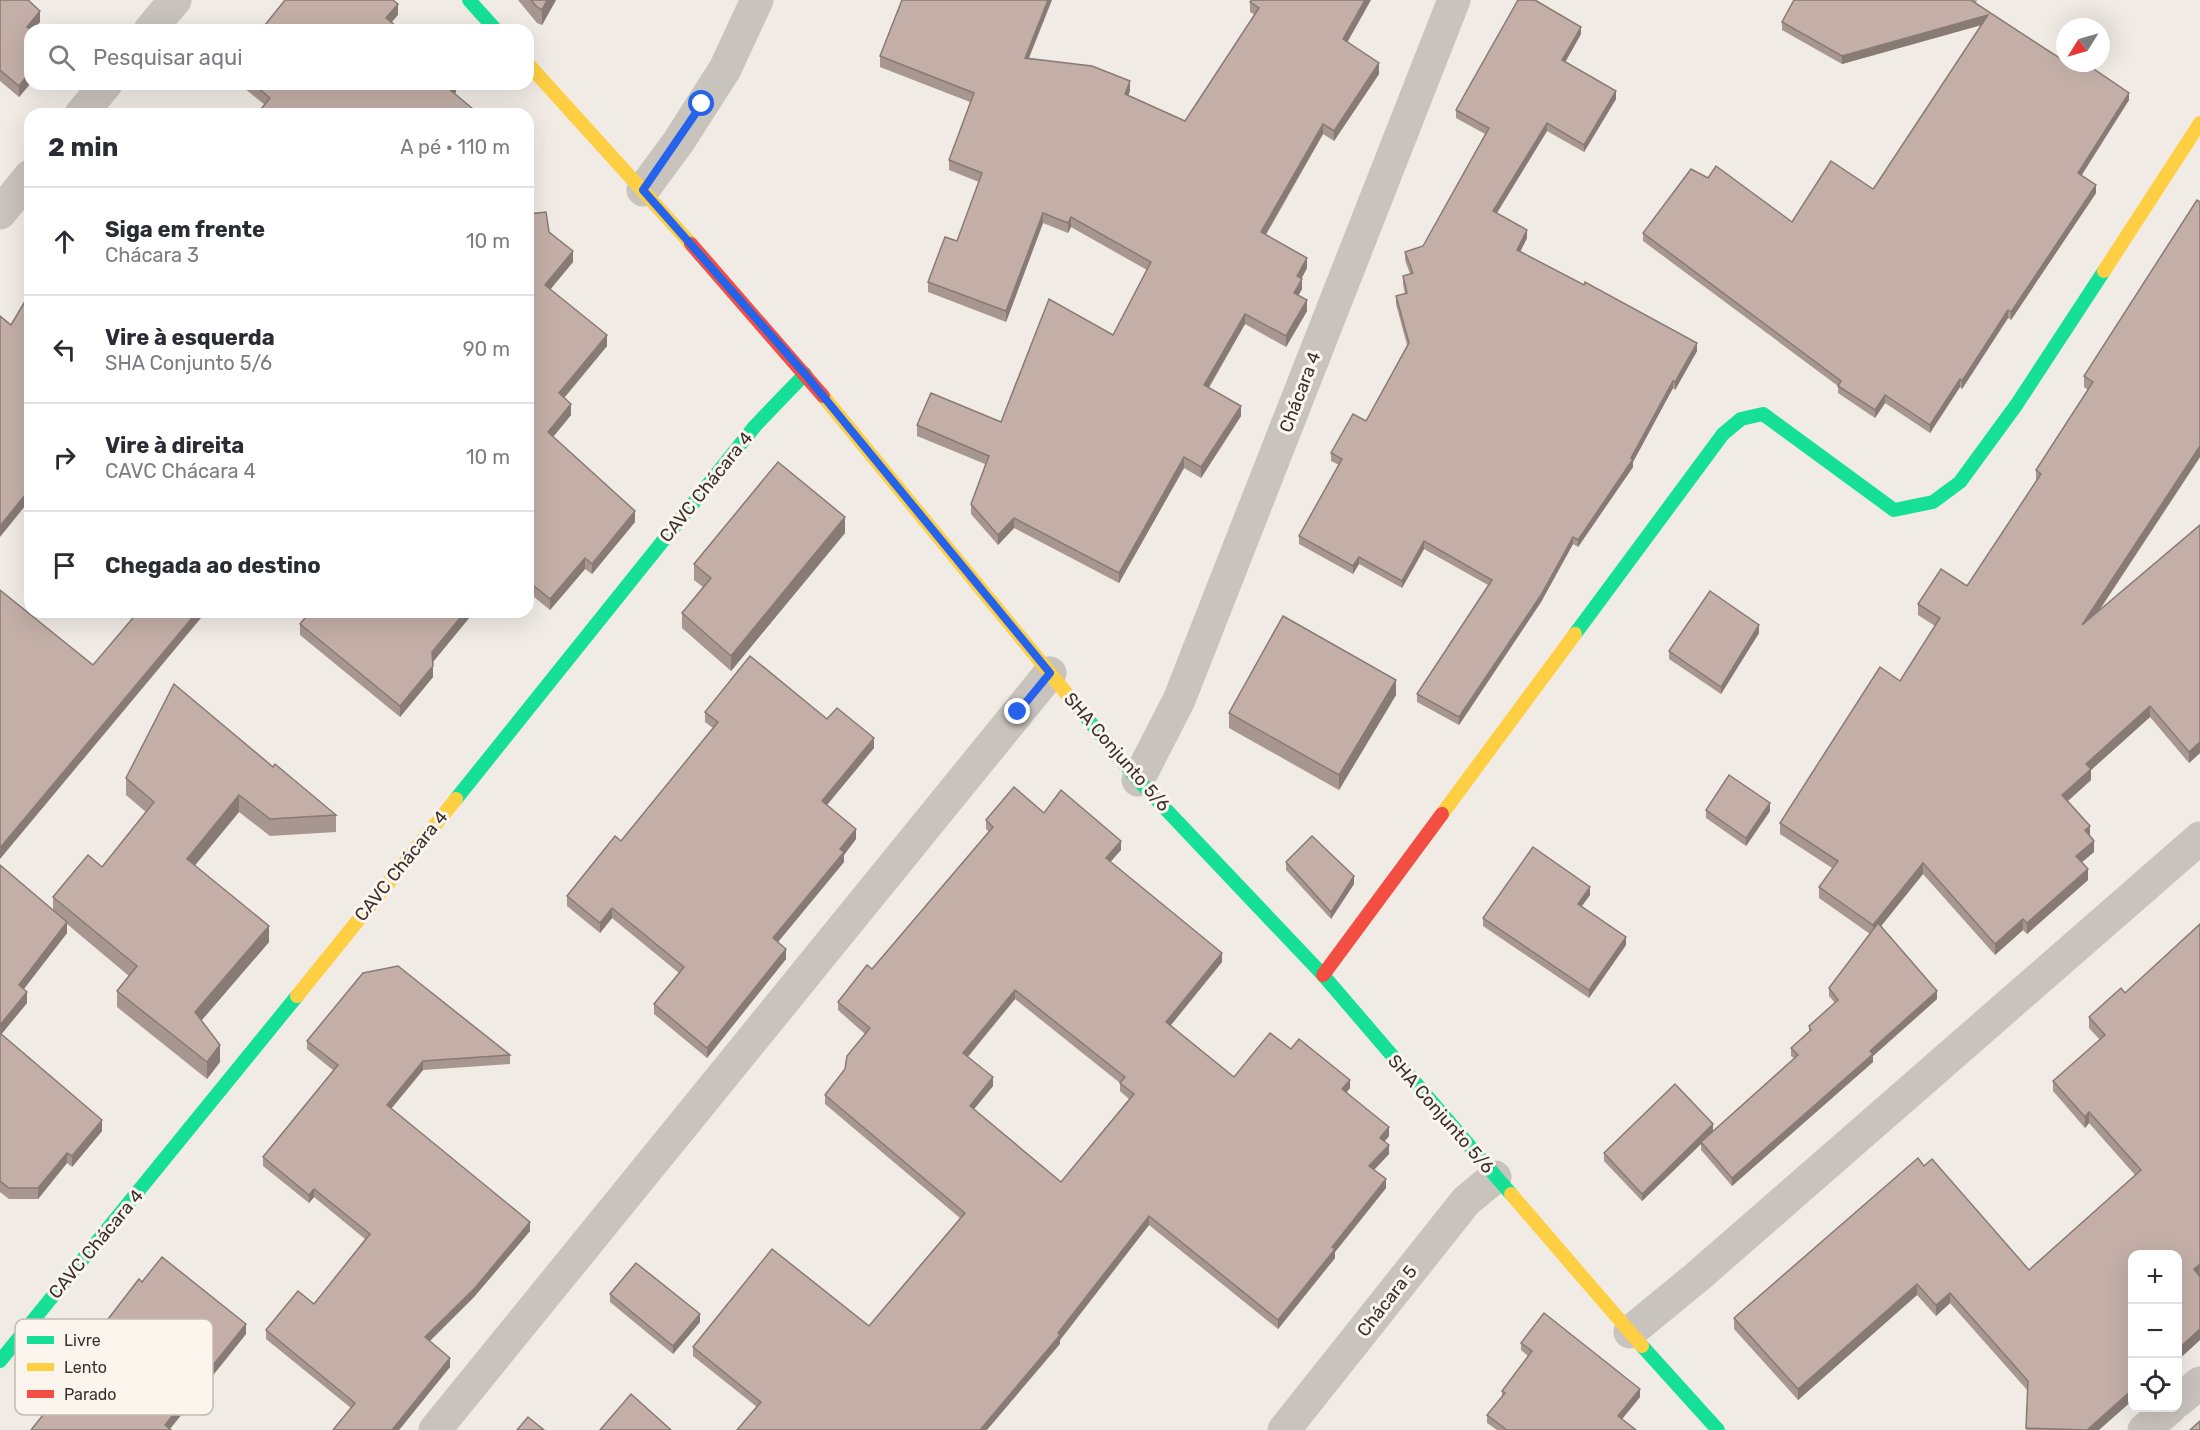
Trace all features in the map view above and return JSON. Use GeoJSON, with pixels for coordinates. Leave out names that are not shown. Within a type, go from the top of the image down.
{"type":"FeatureCollection","features":[{"type":"Feature","properties":{"kind":"street"},"geometry":{"type":"LineString","coordinates":[[155,24],[174,0]]}},
{"type":"Feature","properties":{"kind":"street"},"geometry":{"type":"LineString","coordinates":[[469,0],[491,24]]}},
{"type":"Feature","properties":{"kind":"street"},"geometry":{"type":"LineString","coordinates":[[643,190],[679,141],[724,69],[757,0]]}},
{"type":"Feature","properties":{"kind":"street","name":"Chácara 4"},"geometry":{"type":"LineString","coordinates":[[1138,780],[1179,700],[1454,0]]}},
{"type":"Feature","properties":{"kind":"street","name":"SHA Conjunto 5/6"},"geometry":{"type":"LineString","coordinates":[[534,71],[805,374],[1138,780],[1323,975],[1495,1177],[1718,1430]]}},
{"type":"Feature","properties":{"kind":"street"},"geometry":{"type":"LineString","coordinates":[[86,108],[101,90]]}},
{"type":"Feature","properties":{"kind":"street"},"geometry":{"type":"LineString","coordinates":[[1323,975],[1723,434],[1741,419],[1763,414],[1894,510],[1933,502],[1960,482],[2017,404],[2200,123]]}},
{"type":"Feature","properties":{"kind":"street"},"geometry":{"type":"LineString","coordinates":[[0,213],[24,183]]}},
{"type":"Feature","properties":{"kind":"street","name":"CAVC Chácara 4"},"geometry":{"type":"LineString","coordinates":[[35,1319],[159,1168],[754,426],[805,374]]}},
{"type":"Feature","properties":{"kind":"street"},"geometry":{"type":"LineString","coordinates":[[435,1430],[1050,673]]}},
{"type":"Feature","properties":{"kind":"street"},"geometry":{"type":"LineString","coordinates":[[1630,1332],[1724,1254],[2200,838]]}},
{"type":"Feature","properties":{"kind":"street","name":"Chácara 5"},"geometry":{"type":"LineString","coordinates":[[1284,1430],[1466,1201],[1495,1177]]}},
{"type":"Feature","properties":{"kind":"street","name":"CAVC Chácara 4"},"geometry":{"type":"LineString","coordinates":[[0,1361],[15,1343]]}},
{"type":"Feature","properties":{"kind":"street"},"geometry":{"type":"LineString","coordinates":[[2182,1398],[2200,1383]]}},
{"type":"Feature","properties":{"kind":"street"},"geometry":{"type":"LineString","coordinates":[[2144,1430],[2164,1412]]}},
{"type":"Feature","properties":{"kind":"building"},"geometry":{"type":"Polygon","coordinates":[[[0,0],[28,0],[40,11],[29,24],[24,24],[24,80],[19,86],[0,70],[0,0]]]}},
{"type":"Feature","properties":{"kind":"building"},"geometry":{"type":"Polygon","coordinates":[[[285,0],[393,0],[398,4],[386,18],[394,24],[266,24],[285,0]]]}},
{"type":"Feature","properties":{"kind":"building"},"geometry":{"type":"Polygon","coordinates":[[[531,0],[547,0],[542,10],[531,0]]]}},
{"type":"Feature","properties":{"kind":"building"},"geometry":{"type":"Polygon","coordinates":[[[902,0],[1048,0],[1025,58],[1092,66],[1130,81],[1125,94],[1185,121],[1259,8],[1250,2],[1252,0],[1365,0],[1343,39],[1379,63],[1334,131],[1323,124],[1261,232],[1307,258],[1297,276],[1302,279],[1294,293],[1307,300],[1286,336],[1245,314],[1204,385],[1241,406],[1201,467],[1184,457],[1119,573],[1014,518],[998,535],[971,504],[989,456],[917,425],[931,393],[1001,422],[1049,299],[1113,335],[1151,262],[1071,217],[1068,223],[1043,213],[1006,311],[928,282],[945,237],[957,241],[982,173],[949,160],[974,93],[880,56],[902,0]]]}},
{"type":"Feature","properties":{"kind":"building"},"geometry":{"type":"Polygon","coordinates":[[[1518,0],[1535,0],[1581,27],[1562,60],[1616,91],[1584,145],[1547,123],[1493,211],[1527,230],[1517,250],[1584,285],[1585,282],[1697,343],[1675,382],[1673,381],[1631,458],[1633,459],[1578,540],[1573,537],[1541,595],[1459,717],[1417,694],[1492,580],[1424,541],[1402,581],[1359,557],[1353,566],[1299,536],[1342,459],[1331,453],[1353,414],[1366,421],[1409,343],[1396,296],[1407,293],[1403,276],[1413,273],[1405,252],[1423,246],[1489,128],[1456,110],[1518,0]]]}},
{"type":"Feature","properties":{"kind":"building"},"geometry":{"type":"Polygon","coordinates":[[[1794,0],[1973,0],[2056,56],[2056,72],[2098,72],[2129,93],[2078,173],[2096,185],[2011,312],[2008,310],[1930,425],[1885,395],[1875,410],[1838,386],[1841,381],[1643,233],[1691,169],[1708,178],[1716,166],[1792,222],[1831,161],[1873,189],[1988,15],[1842,56],[1782,22],[1794,0]]]}},
{"type":"Feature","properties":{"kind":"building"},"geometry":{"type":"Polygon","coordinates":[[[260,90],[450,90],[472,108],[262,108],[270,98],[260,90]]]}},
{"type":"Feature","properties":{"kind":"building"},"geometry":{"type":"Polygon","coordinates":[[[2197,200],[2200,202],[2200,446],[2082,625],[2200,525],[2200,742],[2189,752],[2150,706],[2086,764],[2091,769],[2062,795],[2090,826],[2085,830],[2094,841],[2076,856],[2088,869],[2027,923],[2023,919],[1995,944],[1923,863],[1873,925],[1819,887],[1838,861],[1780,823],[1880,667],[1900,681],[1940,618],[1918,604],[1941,569],[1967,586],[2041,474],[2036,470],[2093,382],[2084,376],[2197,200]]]}},
{"type":"Feature","properties":{"kind":"building"},"geometry":{"type":"Polygon","coordinates":[[[546,212],[549,232],[573,251],[545,285],[607,335],[559,393],[571,404],[548,432],[635,511],[592,564],[585,558],[550,599],[534,586],[534,213],[546,212]]]}},
{"type":"Feature","properties":{"kind":"building"},"geometry":{"type":"Polygon","coordinates":[[[24,303],[24,496],[0,526],[0,316],[11,325],[24,303]]]}},
{"type":"Feature","properties":{"kind":"building"},"geometry":{"type":"Polygon","coordinates":[[[778,462],[845,517],[731,656],[682,613],[711,578],[694,564],[778,462]]]}},
{"type":"Feature","properties":{"kind":"building"},"geometry":{"type":"Polygon","coordinates":[[[0,590],[24,609],[24,618],[35,618],[93,665],[133,618],[192,618],[0,848],[0,590]]]}},
{"type":"Feature","properties":{"kind":"building"},"geometry":{"type":"Polygon","coordinates":[[[1710,591],[1759,625],[1721,687],[1669,651],[1710,591]]]}},
{"type":"Feature","properties":{"kind":"building"},"geometry":{"type":"Polygon","coordinates":[[[1283,616],[1396,680],[1339,775],[1229,713],[1283,616]]]}},
{"type":"Feature","properties":{"kind":"building"},"geometry":{"type":"Polygon","coordinates":[[[305,618],[460,618],[432,652],[433,666],[400,706],[300,624],[305,618]]]}},
{"type":"Feature","properties":{"kind":"building"},"geometry":{"type":"Polygon","coordinates":[[[750,656],[827,719],[837,708],[874,738],[822,801],[856,829],[840,849],[844,852],[773,938],[786,949],[707,1048],[654,1004],[684,967],[612,908],[600,923],[567,896],[615,836],[621,841],[718,722],[705,712],[750,656]]]}},
{"type":"Feature","properties":{"kind":"building"},"geometry":{"type":"Polygon","coordinates":[[[174,684],[273,767],[275,764],[336,815],[270,819],[239,795],[187,859],[269,926],[195,1012],[220,1045],[207,1062],[117,991],[137,966],[53,897],[88,855],[102,867],[154,802],[126,778],[174,684]]]}},
{"type":"Feature","properties":{"kind":"building"},"geometry":{"type":"Polygon","coordinates":[[[1729,775],[1770,803],[1746,838],[1706,810],[1729,775]]]}},
{"type":"Feature","properties":{"kind":"building"},"geometry":{"type":"Polygon","coordinates":[[[1014,787],[1044,813],[1061,790],[1121,841],[1106,858],[1222,953],[1166,1022],[1234,1077],[1270,1033],[1291,1049],[1299,1039],[1350,1080],[1342,1089],[1389,1127],[1380,1138],[1389,1145],[1369,1166],[1386,1179],[1332,1247],[1335,1249],[1278,1320],[1149,1216],[1058,1333],[1060,1335],[980,1430],[737,1430],[761,1402],[693,1347],[772,1249],[869,1326],[965,1213],[825,1095],[845,1069],[847,1056],[870,1028],[838,1002],[867,965],[872,969],[993,827],[986,820],[1014,787]],[[1015,990],[963,1053],[993,1077],[970,1106],[1061,1182],[1134,1094],[1120,1083],[1125,1077],[1015,990]]]}},
{"type":"Feature","properties":{"kind":"building"},"geometry":{"type":"Polygon","coordinates":[[[1312,836],[1354,876],[1331,912],[1286,862],[1312,836]]]}},
{"type":"Feature","properties":{"kind":"building"},"geometry":{"type":"Polygon","coordinates":[[[1533,847],[1590,887],[1578,904],[1626,937],[1589,990],[1483,918],[1533,847]]]}},
{"type":"Feature","properties":{"kind":"building"},"geometry":{"type":"Polygon","coordinates":[[[0,865],[67,922],[19,985],[27,992],[0,1025],[0,865]]]}},
{"type":"Feature","properties":{"kind":"building"},"geometry":{"type":"Polygon","coordinates":[[[1878,923],[1937,991],[1870,1051],[1873,1054],[1732,1178],[1701,1142],[1798,1055],[1791,1048],[1811,1030],[1809,1026],[1838,1000],[1829,988],[1878,923]]]}},
{"type":"Feature","properties":{"kind":"building"},"geometry":{"type":"Polygon","coordinates":[[[2200,924],[2200,1264],[2194,1269],[2200,1277],[2200,1329],[2182,1345],[2182,1250],[2128,1250],[2128,1393],[2087,1430],[2026,1428],[2028,1381],[1950,1293],[1936,1305],[1917,1284],[1798,1389],[1734,1318],[1918,1158],[1924,1166],[1932,1159],[2029,1270],[2141,1170],[2089,1112],[2085,1117],[2053,1081],[2105,1035],[2089,1017],[2121,988],[2125,993],[2200,924]]]}},
{"type":"Feature","properties":{"kind":"building"},"geometry":{"type":"Polygon","coordinates":[[[398,966],[510,1055],[423,1061],[387,1105],[530,1222],[474,1289],[425,1337],[450,1358],[392,1430],[333,1430],[355,1403],[266,1330],[298,1291],[314,1304],[370,1234],[314,1189],[309,1195],[263,1157],[338,1065],[307,1041],[363,973],[398,966]]]}},
{"type":"Feature","properties":{"kind":"building"},"geometry":{"type":"Polygon","coordinates":[[[0,1033],[102,1120],[72,1156],[67,1153],[38,1188],[9,1188],[0,1181],[0,1033]]]}},
{"type":"Feature","properties":{"kind":"building"},"geometry":{"type":"Polygon","coordinates":[[[1675,1084],[1713,1124],[1642,1194],[1604,1153],[1675,1084]]]}},
{"type":"Feature","properties":{"kind":"building"},"geometry":{"type":"Polygon","coordinates":[[[162,1257],[246,1324],[213,1365],[213,1319],[108,1319],[139,1279],[142,1282],[162,1257]]]}},
{"type":"Feature","properties":{"kind":"building"},"geometry":{"type":"Polygon","coordinates":[[[636,1263],[700,1314],[673,1346],[610,1294],[636,1263]]]}},
{"type":"Feature","properties":{"kind":"building"},"geometry":{"type":"Polygon","coordinates":[[[1544,1313],[1640,1389],[1618,1416],[1636,1430],[1507,1430],[1487,1415],[1505,1393],[1502,1391],[1532,1351],[1521,1343],[1544,1313]]]}},
{"type":"Feature","properties":{"kind":"building"},"geometry":{"type":"Polygon","coordinates":[[[631,1394],[671,1430],[600,1430],[631,1394]]]}},
{"type":"Feature","properties":{"kind":"building"},"geometry":{"type":"Polygon","coordinates":[[[43,1415],[173,1415],[165,1425],[171,1430],[31,1430],[43,1415]]]}},
{"type":"Feature","properties":{"kind":"building"},"geometry":{"type":"Polygon","coordinates":[[[528,1417],[544,1430],[517,1430],[528,1417]]]}},
{"type":"Feature","properties":{"kind":"building"},"geometry":{"type":"Polygon","coordinates":[[[2200,1421],[2200,1430],[2190,1430],[2200,1421]]]}},
{"type":"Feature","properties":{"kind":"traffic: fast"},"geometry":{"type":"LineString","coordinates":[[469,0],[491,24]]}},
{"type":"Feature","properties":{"kind":"traffic: fast"},"geometry":{"type":"LineString","coordinates":[[1575,634],[1723,434],[1741,419],[1763,414],[1894,510],[1933,502],[1960,482],[2017,404],[2104,271]]}},
{"type":"Feature","properties":{"kind":"traffic: fast"},"geometry":{"type":"LineString","coordinates":[[456,799],[755,426],[805,374]]}},
{"type":"Feature","properties":{"kind":"traffic: fast"},"geometry":{"type":"LineString","coordinates":[[1071,699],[1138,780],[1323,975],[1511,1194]]}},
{"type":"Feature","properties":{"kind":"traffic: fast"},"geometry":{"type":"LineString","coordinates":[[34,1319],[297,996]]}},
{"type":"Feature","properties":{"kind":"traffic: fast"},"geometry":{"type":"LineString","coordinates":[[0,1361],[15,1343]]}},
{"type":"Feature","properties":{"kind":"traffic: fast"},"geometry":{"type":"LineString","coordinates":[[1642,1346],[1718,1430]]}},
{"type":"Feature","properties":{"kind":"traffic: slow"},"geometry":{"type":"LineString","coordinates":[[534,71],[691,244]]}},
{"type":"Feature","properties":{"kind":"traffic: slow"},"geometry":{"type":"LineString","coordinates":[[2104,271],[2200,123]]}},
{"type":"Feature","properties":{"kind":"traffic: slow"},"geometry":{"type":"LineString","coordinates":[[823,396],[1071,699]]}},
{"type":"Feature","properties":{"kind":"traffic: slow"},"geometry":{"type":"LineString","coordinates":[[1442,814],[1575,634]]}},
{"type":"Feature","properties":{"kind":"traffic: slow"},"geometry":{"type":"LineString","coordinates":[[297,996],[456,799]]}},
{"type":"Feature","properties":{"kind":"traffic: slow"},"geometry":{"type":"LineString","coordinates":[[1511,1194],[1642,1346]]}},
{"type":"Feature","properties":{"kind":"traffic: jam"},"geometry":{"type":"LineString","coordinates":[[691,244],[823,396]]}},
{"type":"Feature","properties":{"kind":"traffic: jam"},"geometry":{"type":"LineString","coordinates":[[1323,975],[1442,814]]}},
{"type":"Feature","properties":{"kind":"route"},"geometry":{"type":"LineString","coordinates":[[702,104],[679,141],[643,190],[805,374],[1050,673],[1018,712]]}}]}
